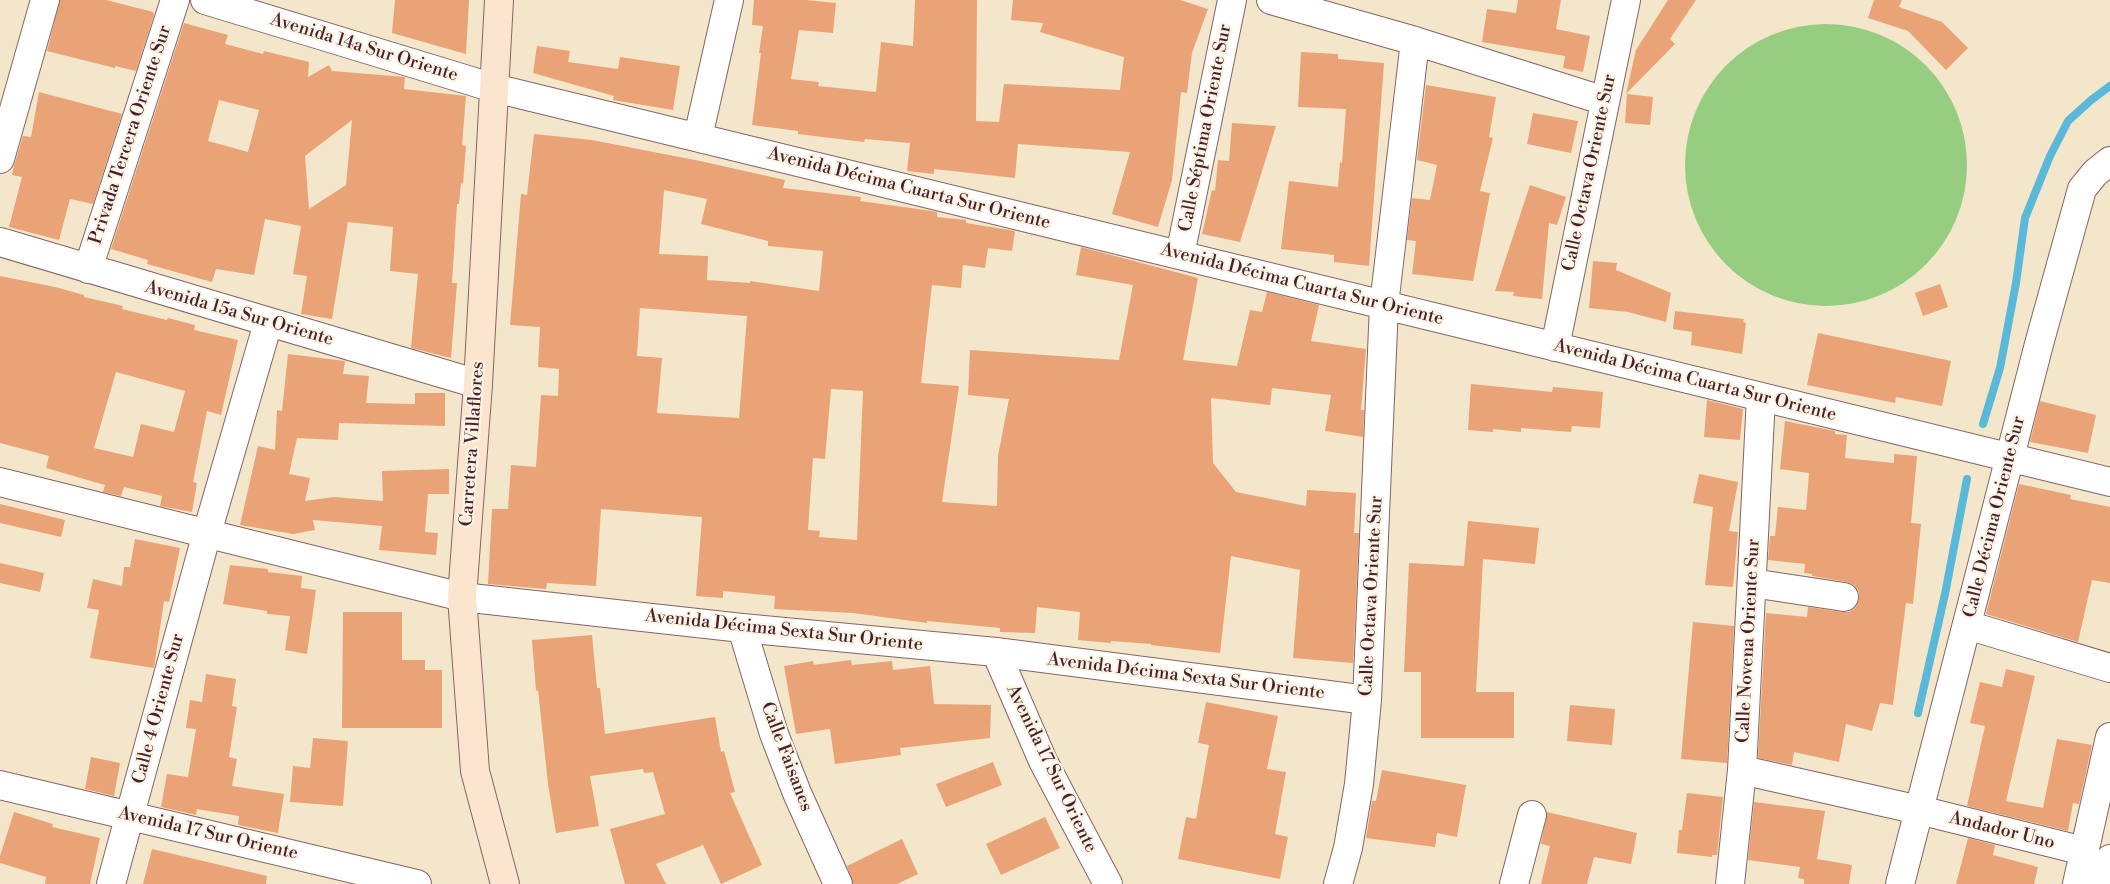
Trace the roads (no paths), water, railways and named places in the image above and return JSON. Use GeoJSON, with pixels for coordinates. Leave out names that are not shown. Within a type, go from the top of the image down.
{"type":"FeatureCollection","features":[{"type":"Feature","properties":{"kind":"main road","name":"Carretera Villaflores"},"geometry":{"type":"LineString","coordinates":[[499,0],[478,384],[462,597],[475,771],[505,884]]}},
{"type":"Feature","properties":{"kind":"street"},"geometry":{"type":"LineString","coordinates":[[0,159],[45,0]]}},
{"type":"Feature","properties":{"kind":"street","name":"Privada Tercera Oriente Sur"},"geometry":{"type":"LineString","coordinates":[[88,269],[175,0]]}},
{"type":"Feature","properties":{"kind":"street","name":"Avenida 14a Sur Oriente"},"geometry":{"type":"LineString","coordinates":[[205,0],[494,88]]}},
{"type":"Feature","properties":{"kind":"street"},"geometry":{"type":"LineString","coordinates":[[698,138],[729,0]]}},
{"type":"Feature","properties":{"kind":"street","name":"Calle Séptima Oriente Sur"},"geometry":{"type":"LineString","coordinates":[[1180,255],[1232,0]]}},
{"type":"Feature","properties":{"kind":"street"},"geometry":{"type":"LineString","coordinates":[[1271,0],[1415,41],[1605,101]]}},
{"type":"Feature","properties":{"kind":"street","name":"Calle Octava Oriente Sur"},"geometry":{"type":"LineString","coordinates":[[1555,347],[1626,0]]}},
{"type":"Feature","properties":{"kind":"street","name":"Calle Octava Oriente Sur"},"geometry":{"type":"LineString","coordinates":[[1338,884],[1348,848],[1359,784],[1367,700],[1384,305],[1415,41]]}},
{"type":"Feature","properties":{"kind":"street","name":"Avenida Décima Cuarta Sur Oriente"},"geometry":{"type":"LineString","coordinates":[[494,88],[2110,482]]}},
{"type":"Feature","properties":{"kind":"street","name":"Calle Décima Oriente Sur"},"geometry":{"type":"LineString","coordinates":[[1900,884],[2039,344],[2082,189],[2095,173],[2110,161]]}},
{"type":"Feature","properties":{"kind":"street","name":"Avenida 15a Sur Oriente"},"geometry":{"type":"LineString","coordinates":[[0,242],[478,384]]}},
{"type":"Feature","properties":{"kind":"street","name":"Calle 4 Oriente Sur"},"geometry":{"type":"LineString","coordinates":[[112,884],[206,533],[268,323]]}},
{"type":"Feature","properties":{"kind":"street","name":"Calle Novena Oriente Sur"},"geometry":{"type":"LineString","coordinates":[[1730,884],[1742,770],[1761,397]]}},
{"type":"Feature","properties":{"kind":"street","name":"Avenida Décima Sexta Sur Oriente"},"geometry":{"type":"LineString","coordinates":[[0,482],[462,597],[742,628],[996,652],[1367,700]]}},
{"type":"Feature","properties":{"kind":"street"},"geometry":{"type":"LineString","coordinates":[[1752,583],[1844,597]]}},
{"type":"Feature","properties":{"kind":"street"},"geometry":{"type":"LineString","coordinates":[[1968,625],[2110,668]]}},
{"type":"Feature","properties":{"kind":"street","name":"Calle Faisanes"},"geometry":{"type":"LineString","coordinates":[[742,628],[774,734],[797,793],[838,884]]}},
{"type":"Feature","properties":{"kind":"street","name":"Avenida 17 Sur Oriente"},"geometry":{"type":"LineString","coordinates":[[996,652],[1043,761],[1108,884]]}},
{"type":"Feature","properties":{"kind":"street"},"geometry":{"type":"LineString","coordinates":[[2076,884],[2110,737]]}},
{"type":"Feature","properties":{"kind":"street"},"geometry":{"type":"LineString","coordinates":[[1742,770],[1919,810]]}},
{"type":"Feature","properties":{"kind":"street","name":"Avenida 17 Sur Oriente"},"geometry":{"type":"LineString","coordinates":[[0,785],[416,884]]}},
{"type":"Feature","properties":{"kind":"street","name":"Andador Uno"},"geometry":{"type":"LineString","coordinates":[[1919,810],[2084,851]]}},
{"type":"Feature","properties":{"kind":"street"},"geometry":{"type":"LineString","coordinates":[[1514,884],[1532,815]]}},
{"type":"Feature","properties":{"kind":"street"},"geometry":{"type":"LineString","coordinates":[[2104,884],[2110,859]]}},
{"type":"Feature","properties":{"kind":"waterway"},"geometry":{"type":"LineString","coordinates":[[1983,424],[2000,368],[2016,283],[2025,218],[2050,156],[2068,121],[2110,86]]}},
{"type":"Feature","properties":{"kind":"waterway"},"geometry":{"type":"LineString","coordinates":[[1918,713],[1945,594],[1967,479]]}}]}
